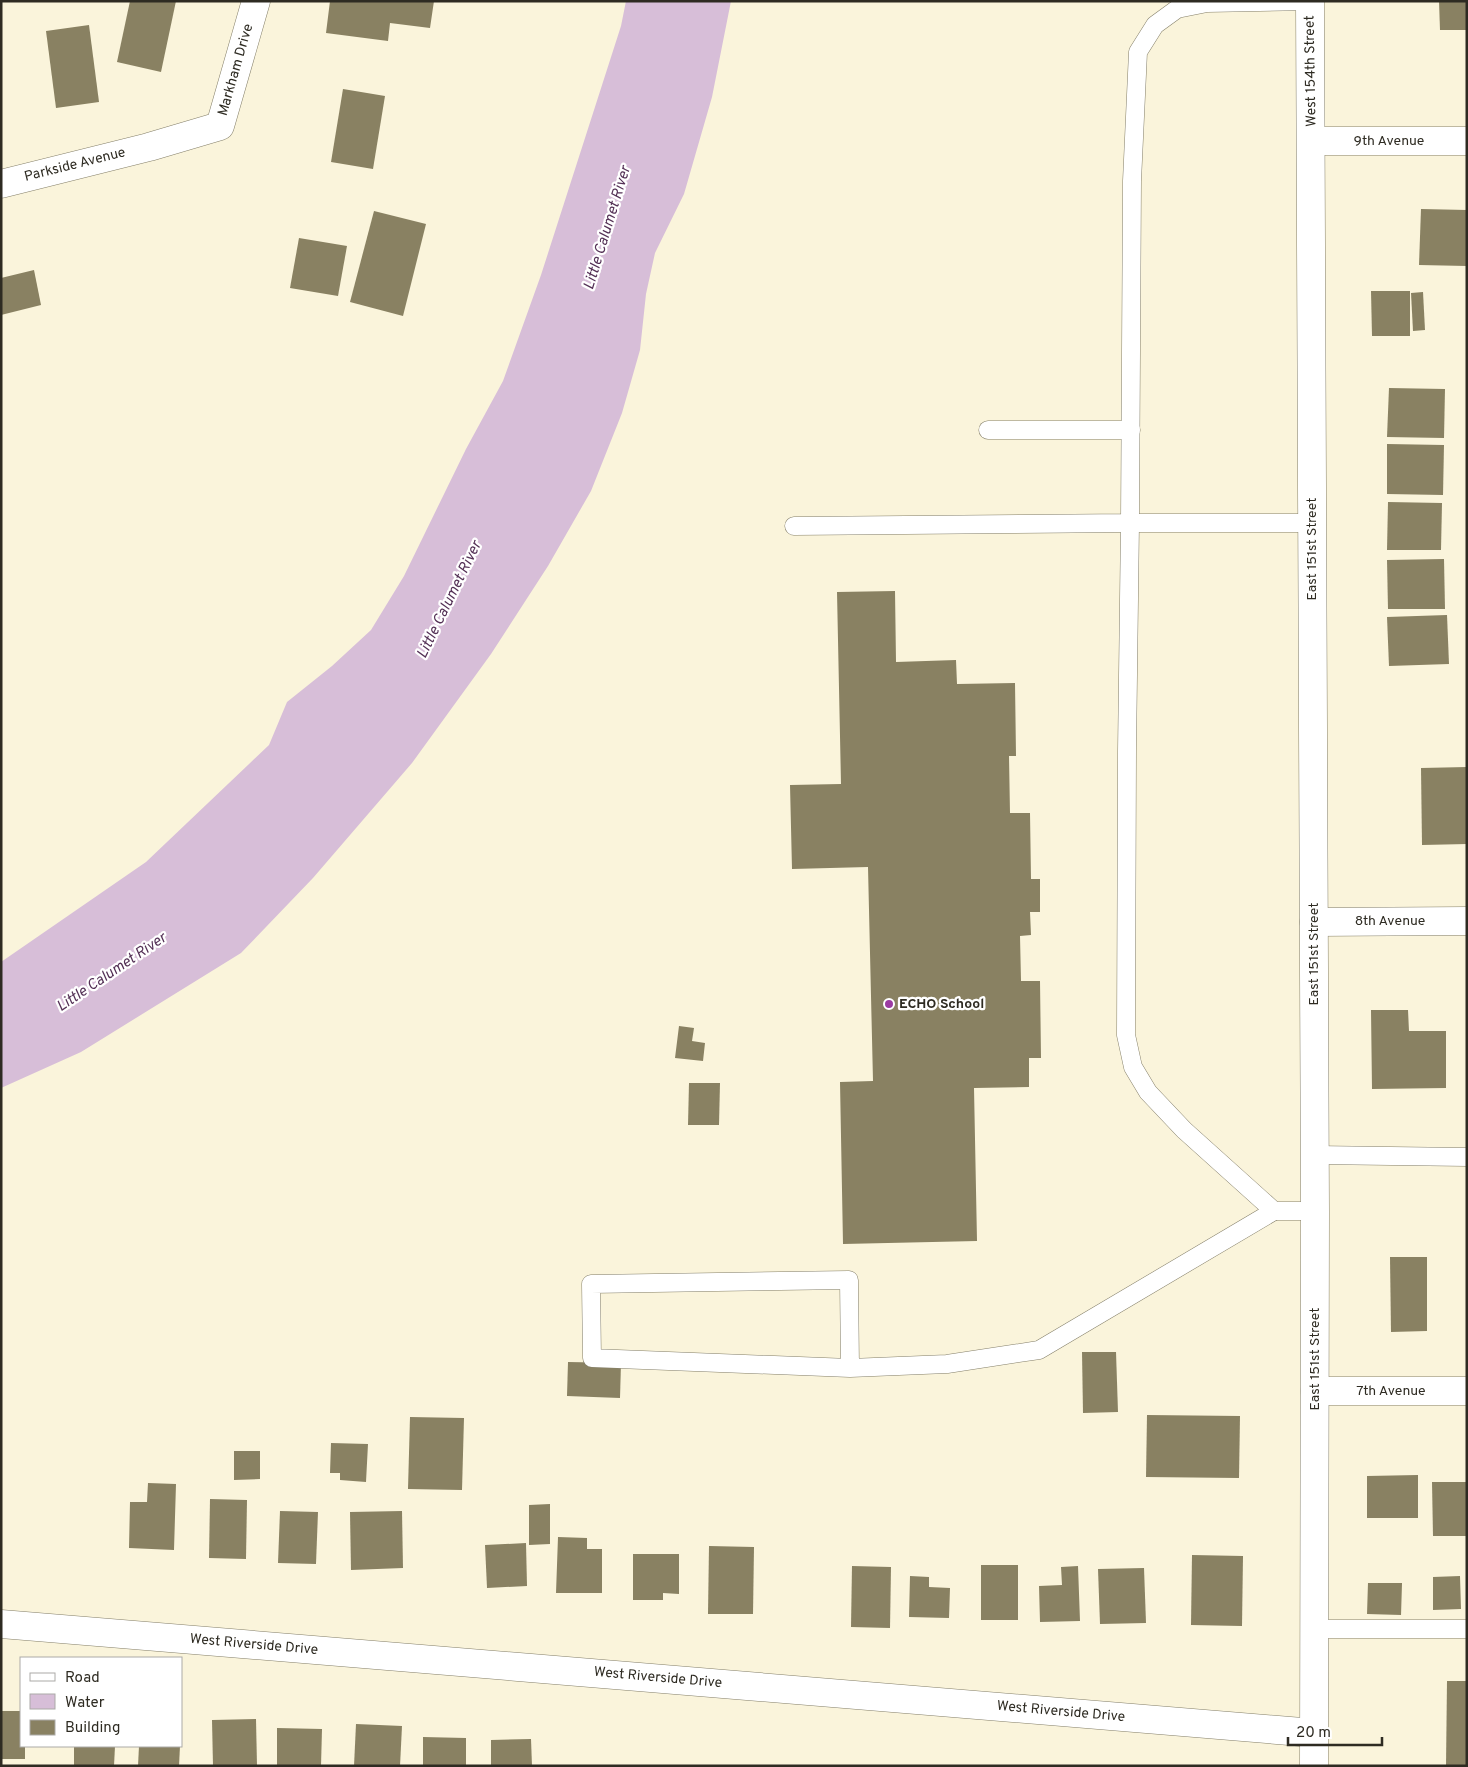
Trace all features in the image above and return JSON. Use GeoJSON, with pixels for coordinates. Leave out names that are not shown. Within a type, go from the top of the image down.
{"type":"FeatureCollection","features":[{"type":"Feature","properties":{"kind":"street","name":"Markham Drive"},"geometry":{"type":"LineString","coordinates":[[149,147],[220,126],[256,1]]}},
{"type":"Feature","properties":{"kind":"street","name":"West 154th Street"},"geometry":{"type":"LineString","coordinates":[[1310,1],[1312,141]]}},
{"type":"Feature","properties":{"kind":"street","name":"9th Avenue"},"geometry":{"type":"LineString","coordinates":[[1312,141],[1467,141]]}},
{"type":"Feature","properties":{"kind":"street","name":"East 151st Street"},"geometry":{"type":"LineString","coordinates":[[1312,141],[1315,1155],[1314,1766]]}},
{"type":"Feature","properties":{"kind":"street","name":"Parkside Avenue"},"geometry":{"type":"LineString","coordinates":[[1,184],[149,147]]}},
{"type":"Feature","properties":{"kind":"street","name":"8th Avenue"},"geometry":{"type":"LineString","coordinates":[[1314,922],[1467,921]]}},
{"type":"Feature","properties":{"kind":"street","name":"7th Avenue"},"geometry":{"type":"LineString","coordinates":[[1315,1391],[1467,1391]]}},
{"type":"Feature","properties":{"kind":"street","name":"West Riverside Drive"},"geometry":{"type":"LineString","coordinates":[[1,1624],[1314,1733]]}},
{"type":"Feature","properties":{"kind":"lane"},"geometry":{"type":"LineString","coordinates":[[1274,1211],[1184,1130],[1148,1092],[1133,1067],[1126,1035],[1126,760],[1131,430],[1132,181],[1138,52],[1155,25],[1177,9],[1207,3],[1310,1]]}},
{"type":"Feature","properties":{"kind":"lane"},"geometry":{"type":"LineString","coordinates":[[988,430],[1131,430]]}},
{"type":"Feature","properties":{"kind":"lane"},"geometry":{"type":"LineString","coordinates":[[794,526],[1312,523]]}},
{"type":"Feature","properties":{"kind":"lane"},"geometry":{"type":"LineString","coordinates":[[1315,1155],[1467,1157]]}},
{"type":"Feature","properties":{"kind":"lane"},"geometry":{"type":"LineString","coordinates":[[850,1368],[848,1280],[591,1284],[592,1358],[850,1368],[947,1364],[1039,1350],[1274,1211],[1315,1211]]}},
{"type":"Feature","properties":{"kind":"lane"},"geometry":{"type":"LineString","coordinates":[[1315,1628],[1467,1630]]}},
{"type":"Feature","properties":{"kind":"water","name":"Little Calumet River"},"geometry":{"type":"Polygon","coordinates":[[[626,1],[731,1],[712,97],[684,194],[655,253],[646,294],[640,350],[622,413],[591,491],[548,566],[491,654],[412,763],[313,878],[241,953],[81,1052],[1,1088],[1,962],[146,862],[269,745],[287,702],[332,666],[371,630],[404,576],[466,449],[503,381],[541,275],[621,26],[626,1]]]}},
{"type":"Feature","properties":{"kind":"building"},"geometry":{"type":"Polygon","coordinates":[[[130,1],[176,1],[161,72],[117,62],[130,1]]]}},
{"type":"Feature","properties":{"kind":"building"},"geometry":{"type":"Polygon","coordinates":[[[330,1],[434,1],[430,28],[390,23],[388,41],[326,33],[330,1]]]}},
{"type":"Feature","properties":{"kind":"building"},"geometry":{"type":"Polygon","coordinates":[[[1439,1],[1467,1],[1467,30],[1440,30],[1439,1]]]}},
{"type":"Feature","properties":{"kind":"building"},"geometry":{"type":"Polygon","coordinates":[[[89,25],[99,102],[56,108],[46,31],[89,25]]]}},
{"type":"Feature","properties":{"kind":"building"},"geometry":{"type":"Polygon","coordinates":[[[343,89],[385,96],[373,169],[331,162],[343,89]]]}},
{"type":"Feature","properties":{"kind":"building"},"geometry":{"type":"Polygon","coordinates":[[[1421,209],[1467,210],[1467,266],[1419,265],[1421,209]]]}},
{"type":"Feature","properties":{"kind":"building"},"geometry":{"type":"Polygon","coordinates":[[[374,211],[426,224],[403,316],[350,302],[374,211]]]}},
{"type":"Feature","properties":{"kind":"building"},"geometry":{"type":"Polygon","coordinates":[[[299,238],[347,246],[338,296],[290,288],[299,238]]]}},
{"type":"Feature","properties":{"kind":"building"},"geometry":{"type":"Polygon","coordinates":[[[34,270],[41,305],[1,315],[1,278],[34,270]]]}},
{"type":"Feature","properties":{"kind":"building"},"geometry":{"type":"Polygon","coordinates":[[[1371,291],[1410,291],[1410,336],[1372,336],[1371,291]]]}},
{"type":"Feature","properties":{"kind":"building"},"geometry":{"type":"Polygon","coordinates":[[[1423,292],[1425,330],[1413,331],[1411,293],[1423,292]]]}},
{"type":"Feature","properties":{"kind":"building"},"geometry":{"type":"Polygon","coordinates":[[[1389,388],[1445,389],[1444,438],[1387,437],[1389,388]]]}},
{"type":"Feature","properties":{"kind":"building"},"geometry":{"type":"Polygon","coordinates":[[[1387,444],[1444,445],[1443,495],[1387,494],[1387,444]]]}},
{"type":"Feature","properties":{"kind":"building"},"geometry":{"type":"Polygon","coordinates":[[[1388,502],[1442,503],[1441,550],[1387,550],[1388,502]]]}},
{"type":"Feature","properties":{"kind":"building"},"geometry":{"type":"Polygon","coordinates":[[[1444,559],[1445,609],[1388,609],[1387,560],[1444,559]]]}},
{"type":"Feature","properties":{"kind":"building"},"geometry":{"type":"Polygon","coordinates":[[[895,591],[896,662],[956,660],[957,684],[1015,683],[1016,756],[1009,756],[1010,813],[1030,813],[1031,879],[1040,879],[1040,912],[1030,912],[1031,935],[1020,936],[1021,981],[1040,981],[1041,1058],[1029,1058],[1029,1087],[974,1088],[977,1241],[843,1244],[840,1082],[873,1081],[868,867],[792,869],[790,785],[841,784],[837,592],[895,591]]]}},
{"type":"Feature","properties":{"kind":"building"},"geometry":{"type":"Polygon","coordinates":[[[1447,615],[1449,664],[1389,666],[1387,617],[1447,615]]]}},
{"type":"Feature","properties":{"kind":"building"},"geometry":{"type":"Polygon","coordinates":[[[1467,767],[1467,844],[1422,845],[1421,768],[1467,767]]]}},
{"type":"Feature","properties":{"kind":"building"},"geometry":{"type":"Polygon","coordinates":[[[1371,1010],[1408,1010],[1409,1031],[1446,1031],[1446,1088],[1372,1089],[1371,1010]]]}},
{"type":"Feature","properties":{"kind":"building"},"geometry":{"type":"Polygon","coordinates":[[[679,1026],[694,1028],[692,1041],[705,1043],[703,1061],[675,1058],[679,1026]]]}},
{"type":"Feature","properties":{"kind":"building"},"geometry":{"type":"Polygon","coordinates":[[[689,1083],[720,1083],[719,1125],[688,1125],[689,1083]]]}},
{"type":"Feature","properties":{"kind":"building"},"geometry":{"type":"Polygon","coordinates":[[[1390,1257],[1427,1257],[1427,1331],[1391,1332],[1390,1257]]]}},
{"type":"Feature","properties":{"kind":"building"},"geometry":{"type":"Polygon","coordinates":[[[1082,1352],[1116,1352],[1118,1412],[1083,1413],[1082,1352]]]}},
{"type":"Feature","properties":{"kind":"building"},"geometry":{"type":"Polygon","coordinates":[[[568,1362],[621,1363],[620,1398],[567,1396],[568,1362]]]}},
{"type":"Feature","properties":{"kind":"building"},"geometry":{"type":"Polygon","coordinates":[[[1147,1415],[1240,1416],[1239,1478],[1146,1477],[1147,1415]]]}},
{"type":"Feature","properties":{"kind":"building"},"geometry":{"type":"Polygon","coordinates":[[[410,1417],[464,1418],[462,1490],[408,1489],[410,1417]]]}},
{"type":"Feature","properties":{"kind":"building"},"geometry":{"type":"Polygon","coordinates":[[[331,1443],[368,1444],[366,1482],[340,1480],[340,1473],[330,1473],[331,1443]]]}},
{"type":"Feature","properties":{"kind":"building"},"geometry":{"type":"Polygon","coordinates":[[[234,1451],[260,1451],[260,1479],[234,1480],[234,1451]]]}},
{"type":"Feature","properties":{"kind":"building"},"geometry":{"type":"Polygon","coordinates":[[[1418,1475],[1418,1518],[1367,1518],[1367,1476],[1418,1475]]]}},
{"type":"Feature","properties":{"kind":"building"},"geometry":{"type":"Polygon","coordinates":[[[1432,1482],[1467,1482],[1467,1536],[1433,1536],[1432,1482]]]}},
{"type":"Feature","properties":{"kind":"building"},"geometry":{"type":"Polygon","coordinates":[[[148,1483],[176,1484],[174,1550],[129,1548],[130,1502],[147,1502],[148,1483]]]}},
{"type":"Feature","properties":{"kind":"building"},"geometry":{"type":"Polygon","coordinates":[[[210,1499],[247,1500],[246,1559],[209,1558],[210,1499]]]}},
{"type":"Feature","properties":{"kind":"building"},"geometry":{"type":"Polygon","coordinates":[[[550,1504],[550,1544],[529,1545],[529,1505],[550,1504]]]}},
{"type":"Feature","properties":{"kind":"building"},"geometry":{"type":"Polygon","coordinates":[[[280,1511],[318,1512],[316,1564],[278,1563],[280,1511]]]}},
{"type":"Feature","properties":{"kind":"building"},"geometry":{"type":"Polygon","coordinates":[[[402,1511],[403,1568],[351,1570],[350,1512],[402,1511]]]}},
{"type":"Feature","properties":{"kind":"building"},"geometry":{"type":"Polygon","coordinates":[[[558,1537],[587,1538],[587,1549],[602,1549],[602,1593],[556,1593],[558,1537]]]}},
{"type":"Feature","properties":{"kind":"building"},"geometry":{"type":"Polygon","coordinates":[[[526,1543],[527,1586],[487,1588],[485,1545],[526,1543]]]}},
{"type":"Feature","properties":{"kind":"building"},"geometry":{"type":"Polygon","coordinates":[[[709,1546],[754,1547],[753,1614],[708,1614],[709,1546]]]}},
{"type":"Feature","properties":{"kind":"building"},"geometry":{"type":"Polygon","coordinates":[[[633,1554],[679,1554],[679,1594],[663,1593],[663,1600],[633,1600],[633,1554]]]}},
{"type":"Feature","properties":{"kind":"building"},"geometry":{"type":"Polygon","coordinates":[[[1192,1555],[1243,1556],[1242,1626],[1191,1625],[1192,1555]]]}},
{"type":"Feature","properties":{"kind":"building"},"geometry":{"type":"Polygon","coordinates":[[[981,1565],[1018,1565],[1018,1620],[981,1620],[981,1565]]]}},
{"type":"Feature","properties":{"kind":"building"},"geometry":{"type":"Polygon","coordinates":[[[852,1566],[891,1567],[890,1628],[851,1627],[852,1566]]]}},
{"type":"Feature","properties":{"kind":"building"},"geometry":{"type":"Polygon","coordinates":[[[1078,1566],[1080,1621],[1040,1622],[1039,1586],[1062,1585],[1061,1567],[1078,1566]]]}},
{"type":"Feature","properties":{"kind":"building"},"geometry":{"type":"Polygon","coordinates":[[[1144,1568],[1146,1623],[1100,1624],[1098,1569],[1144,1568]]]}},
{"type":"Feature","properties":{"kind":"building"},"geometry":{"type":"Polygon","coordinates":[[[910,1576],[929,1577],[929,1587],[950,1588],[949,1618],[909,1617],[910,1576]]]}},
{"type":"Feature","properties":{"kind":"building"},"geometry":{"type":"Polygon","coordinates":[[[1460,1576],[1461,1609],[1433,1610],[1433,1577],[1460,1576]]]}},
{"type":"Feature","properties":{"kind":"building"},"geometry":{"type":"Polygon","coordinates":[[[1368,1583],[1402,1583],[1401,1615],[1367,1614],[1368,1583]]]}},
{"type":"Feature","properties":{"kind":"building"},"geometry":{"type":"Polygon","coordinates":[[[1447,1681],[1467,1681],[1467,1766],[1446,1766],[1447,1681]]]}},
{"type":"Feature","properties":{"kind":"building"},"geometry":{"type":"Polygon","coordinates":[[[1,1711],[20,1711],[20,1747],[25,1747],[25,1759],[1,1759],[1,1711]]]}},
{"type":"Feature","properties":{"kind":"building"},"geometry":{"type":"Polygon","coordinates":[[[256,1719],[257,1766],[213,1766],[212,1720],[256,1719]]]}},
{"type":"Feature","properties":{"kind":"building"},"geometry":{"type":"Polygon","coordinates":[[[356,1724],[402,1726],[400,1766],[354,1766],[356,1724]]]}},
{"type":"Feature","properties":{"kind":"building"},"geometry":{"type":"Polygon","coordinates":[[[277,1728],[322,1729],[321,1766],[277,1766],[277,1728]]]}},
{"type":"Feature","properties":{"kind":"building"},"geometry":{"type":"Polygon","coordinates":[[[423,1737],[466,1738],[466,1766],[423,1766],[423,1737]]]}},
{"type":"Feature","properties":{"kind":"building"},"geometry":{"type":"Polygon","coordinates":[[[531,1739],[532,1766],[491,1766],[491,1740],[531,1739]]]}},
{"type":"Feature","properties":{"kind":"building"},"geometry":{"type":"Polygon","coordinates":[[[74,1747],[115,1747],[114,1766],[74,1766],[74,1747]]]}},
{"type":"Feature","properties":{"kind":"building"},"geometry":{"type":"Polygon","coordinates":[[[139,1747],[180,1747],[179,1766],[138,1766],[139,1747]]]}},
{"type":"Feature","properties":{"kind":"place","name":"ECHO School"},"geometry":{"type":"Point","coordinates":[889,1004]}}]}
